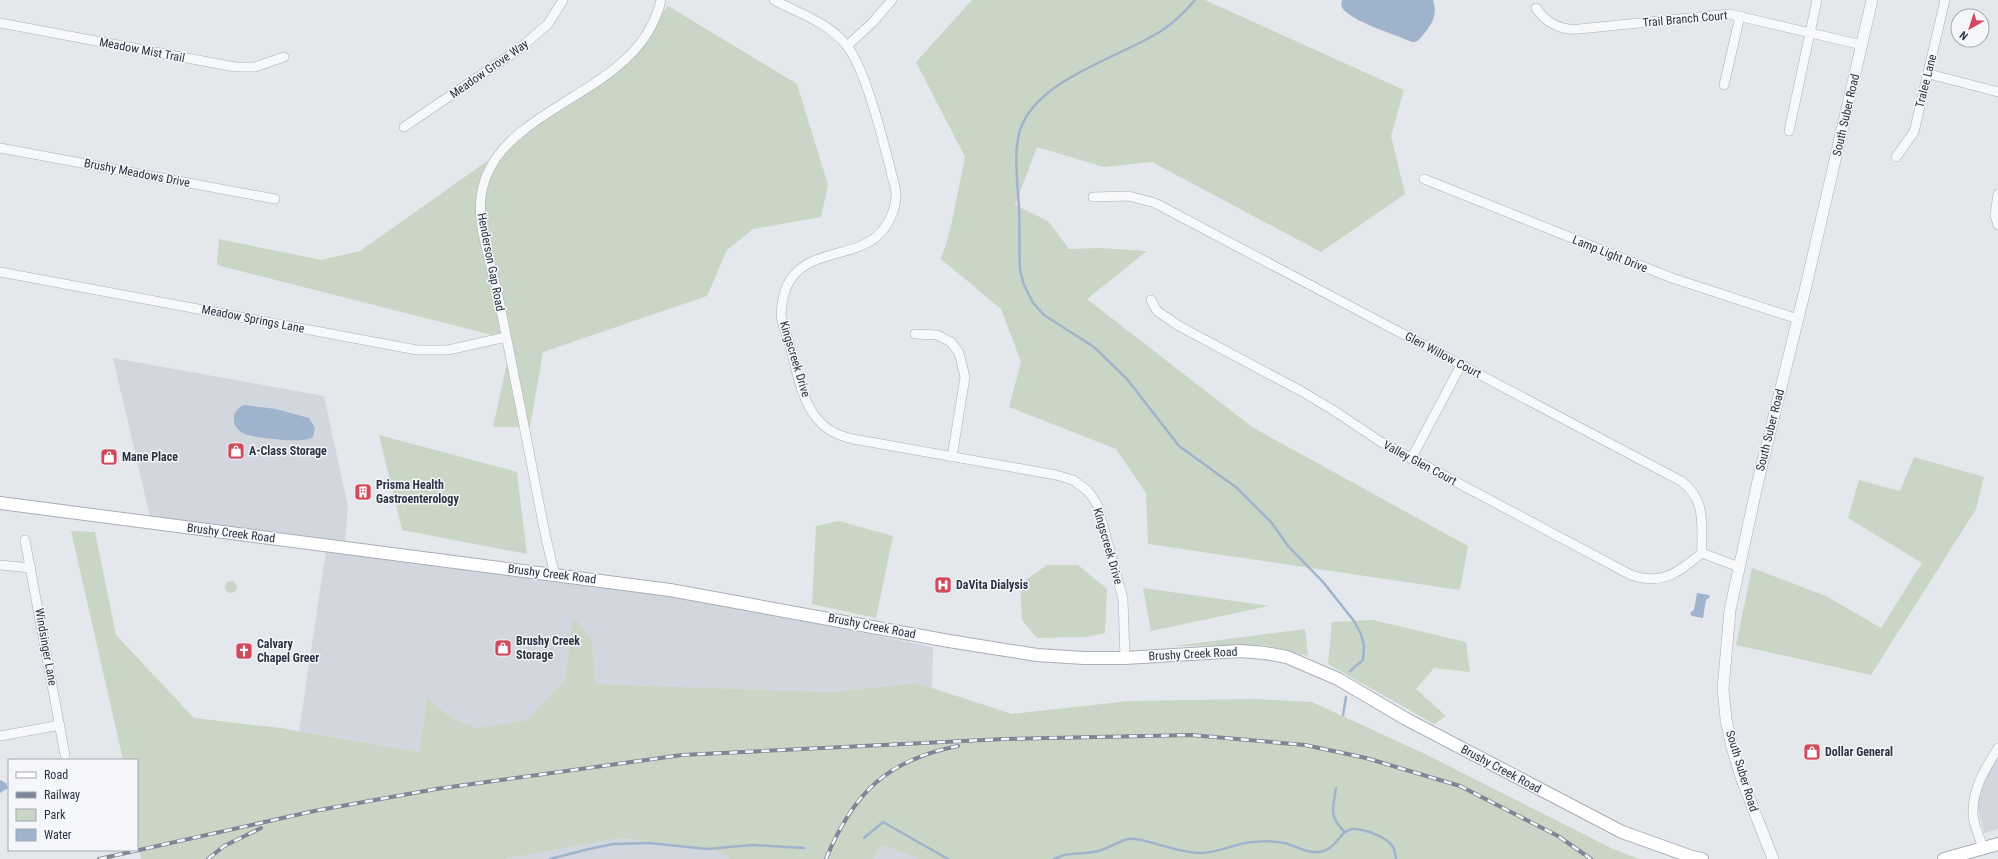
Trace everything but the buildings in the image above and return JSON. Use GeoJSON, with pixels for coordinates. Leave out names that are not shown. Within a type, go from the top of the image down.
{"type":"FeatureCollection","features":[{"type":"Feature","properties":{"kind":"main road","name":"Brushy Creek Road"},"geometry":{"type":"LineString","coordinates":[[0,503],[555,574],[732,600],[1037,655],[1125,658],[1240,651],[1265,653],[1299,661],[1338,679],[1406,719],[1622,832],[1692,857],[1702,859]]}},
{"type":"Feature","properties":{"kind":"main road"},"geometry":{"type":"LineString","coordinates":[[1944,859],[1998,844]]}},
{"type":"Feature","properties":{"kind":"street","name":"Meadow Grove Way"},"geometry":{"type":"LineString","coordinates":[[404,127],[519,49],[548,24],[563,0]]}},
{"type":"Feature","properties":{"kind":"street","name":"Henderson Gap Road"},"geometry":{"type":"LineString","coordinates":[[555,574],[481,218],[481,197],[485,178],[504,148],[525,128],[587,90],[620,64],[645,37],[652,25],[661,0]]}},
{"type":"Feature","properties":{"kind":"street","name":"Kingscreek Drive"},"geometry":{"type":"LineString","coordinates":[[774,0],[831,30],[848,46],[866,86],[888,158],[896,194],[894,211],[876,237],[862,245],[832,253],[803,266],[791,278],[786,288],[781,315],[803,393],[811,411],[835,434],[853,439],[1056,475],[1073,480],[1088,491],[1097,504],[1123,599],[1125,658]]}},
{"type":"Feature","properties":{"kind":"street"},"geometry":{"type":"LineString","coordinates":[[848,46],[872,23],[892,0]]}},
{"type":"Feature","properties":{"kind":"street"},"geometry":{"type":"LineString","coordinates":[[1788,131],[1817,0]]}},
{"type":"Feature","properties":{"kind":"street","name":"South Suber Road"},"geometry":{"type":"LineString","coordinates":[[1773,859],[1732,748],[1726,719],[1723,689],[1730,610],[1758,481],[1798,319],[1872,0]]}},
{"type":"Feature","properties":{"kind":"street","name":"Tralee Lane"},"geometry":{"type":"LineString","coordinates":[[1896,157],[1914,132],[1946,0]]}},
{"type":"Feature","properties":{"kind":"street","name":"Trail Branch Court"},"geometry":{"type":"LineString","coordinates":[[1536,8],[1542,16],[1556,26],[1572,30],[1721,14],[1740,16],[1862,45]]}},
{"type":"Feature","properties":{"kind":"street"},"geometry":{"type":"LineString","coordinates":[[1724,85],[1740,16]]}},
{"type":"Feature","properties":{"kind":"street","name":"Meadow Mist Trail"},"geometry":{"type":"LineString","coordinates":[[0,23],[235,67],[255,67],[284,57]]}},
{"type":"Feature","properties":{"kind":"street"},"geometry":{"type":"LineString","coordinates":[[1929,74],[1998,92]]}},
{"type":"Feature","properties":{"kind":"street","name":"Brushy Meadows Drive"},"geometry":{"type":"LineString","coordinates":[[0,148],[275,199]]}},
{"type":"Feature","properties":{"kind":"street","name":"Lamp Light Drive"},"geometry":{"type":"LineString","coordinates":[[1424,180],[1672,278],[1798,319]]}},
{"type":"Feature","properties":{"kind":"street"},"geometry":{"type":"LineString","coordinates":[[1998,194],[1994,215],[1998,225]]}},
{"type":"Feature","properties":{"kind":"street","name":"Glen Willow Court"},"geometry":{"type":"LineString","coordinates":[[1093,197],[1129,196],[1155,203],[1689,487],[1695,495],[1701,508],[1702,554]]}},
{"type":"Feature","properties":{"kind":"street","name":"Meadow Springs Lane"},"geometry":{"type":"LineString","coordinates":[[0,272],[417,350],[448,350],[506,337]]}},
{"type":"Feature","properties":{"kind":"street","name":"Valley Glen Court"},"geometry":{"type":"LineString","coordinates":[[1151,300],[1157,311],[1179,326],[1301,391],[1333,410],[1380,442],[1639,578],[1656,580],[1671,576],[1702,554]]}},
{"type":"Feature","properties":{"kind":"street"},"geometry":{"type":"LineString","coordinates":[[915,334],[937,335],[951,342],[959,353],[965,377],[952,456]]}},
{"type":"Feature","properties":{"kind":"street"},"geometry":{"type":"LineString","coordinates":[[1411,459],[1461,365]]}},
{"type":"Feature","properties":{"kind":"street","name":"Windsinger Lane"},"geometry":{"type":"LineString","coordinates":[[25,540],[65,755]]}},
{"type":"Feature","properties":{"kind":"street"},"geometry":{"type":"LineString","coordinates":[[1702,554],[1739,567]]}},
{"type":"Feature","properties":{"kind":"street"},"geometry":{"type":"LineString","coordinates":[[0,565],[31,568]]}},
{"type":"Feature","properties":{"kind":"street"},"geometry":{"type":"LineString","coordinates":[[0,736],[60,725]]}},
{"type":"Feature","properties":{"kind":"street"},"geometry":{"type":"LineString","coordinates":[[1983,848],[1973,816],[1974,798],[1978,783],[1998,748]]}},
{"type":"Feature","properties":{"kind":"shaded area","name":"A-Class Storage"},"geometry":{"type":"Polygon","coordinates":[[[113,358],[324,396],[348,507],[345,541],[150,517],[113,358]]]}},
{"type":"Feature","properties":{"kind":"shaded area"},"geometry":{"type":"Polygon","coordinates":[[[326,551],[715,603],[933,647],[932,688],[917,683],[832,692],[595,684],[592,640],[573,617],[565,679],[527,720],[476,728],[452,718],[427,698],[419,752],[299,731],[326,551]]]}},
{"type":"Feature","properties":{"kind":"shaded area"},"geometry":{"type":"Polygon","coordinates":[[[1998,757],[1998,829],[1984,833],[1977,806],[1983,781],[1998,757]]]}},
{"type":"Feature","properties":{"kind":"shaded area"},"geometry":{"type":"Polygon","coordinates":[[[620,838],[707,849],[729,855],[729,859],[505,859],[620,838]]]}},
{"type":"Feature","properties":{"kind":"shaded area"},"geometry":{"type":"Polygon","coordinates":[[[882,845],[919,859],[873,859],[882,845]]]}},
{"type":"Feature","properties":{"kind":"green space"},"geometry":{"type":"Polygon","coordinates":[[[972,0],[1205,0],[1404,90],[1391,136],[1405,194],[1321,252],[1152,162],[1104,167],[1037,147],[1015,205],[1048,221],[1069,249],[1099,248],[1147,251],[1087,299],[1252,427],[1468,546],[1460,590],[1148,544],[1146,493],[1116,449],[1009,407],[1021,362],[1001,309],[941,259],[950,231],[965,157],[916,62],[972,0]]]}},
{"type":"Feature","properties":{"kind":"green space"},"geometry":{"type":"Polygon","coordinates":[[[668,6],[797,84],[828,185],[821,217],[753,229],[727,250],[707,296],[543,352],[530,427],[493,427],[512,340],[217,265],[219,239],[321,260],[360,251],[616,70],[668,6]]]}},
{"type":"Feature","properties":{"kind":"green space"},"geometry":{"type":"Polygon","coordinates":[[[379,435],[517,472],[527,554],[402,530],[379,435]]]}},
{"type":"Feature","properties":{"kind":"green space"},"geometry":{"type":"Polygon","coordinates":[[[1914,457],[1984,477],[1976,509],[1871,675],[1736,645],[1752,568],[1826,596],[1881,628],[1922,563],[1848,518],[1859,480],[1900,491],[1914,457]]]}},
{"type":"Feature","properties":{"kind":"green space"},"geometry":{"type":"Polygon","coordinates":[[[839,521],[893,536],[876,618],[812,604],[816,526],[839,521]]]}},
{"type":"Feature","properties":{"kind":"green space"},"geometry":{"type":"Polygon","coordinates":[[[71,531],[95,532],[116,635],[194,718],[281,728],[419,752],[427,698],[452,718],[476,728],[527,720],[565,679],[573,616],[592,640],[595,684],[832,692],[917,683],[1012,714],[1129,701],[1255,699],[1312,702],[1423,753],[1611,848],[1639,859],[919,859],[882,845],[873,859],[729,859],[728,855],[707,849],[620,838],[505,859],[141,859],[138,843],[138,759],[123,759],[71,531]]]}},
{"type":"Feature","properties":{"kind":"green space"},"geometry":{"type":"Polygon","coordinates":[[[1047,565],[1078,565],[1107,589],[1105,633],[1085,637],[1037,638],[1022,620],[1020,584],[1047,565]]]}},
{"type":"Feature","properties":{"kind":"green space"},"geometry":{"type":"Polygon","coordinates":[[[229,581],[233,581],[237,587],[233,593],[229,593],[225,589],[225,585],[229,581]]]}},
{"type":"Feature","properties":{"kind":"green space"},"geometry":{"type":"Polygon","coordinates":[[[1143,588],[1269,606],[1151,631],[1143,588]]]}},
{"type":"Feature","properties":{"kind":"green space"},"geometry":{"type":"Polygon","coordinates":[[[1373,620],[1466,642],[1470,672],[1434,668],[1416,689],[1446,716],[1434,724],[1328,664],[1332,622],[1373,620]]]}},
{"type":"Feature","properties":{"kind":"green space"},"geometry":{"type":"Polygon","coordinates":[[[1305,629],[1308,656],[1265,645],[1175,646],[1305,629]]]}},
{"type":"Feature","properties":{"kind":"water"},"geometry":{"type":"Polygon","coordinates":[[[1342,0],[1433,0],[1435,10],[1433,20],[1426,32],[1420,39],[1412,42],[1351,16],[1343,9],[1341,4],[1342,0]]]}},
{"type":"Feature","properties":{"kind":"water"},"geometry":{"type":"Polygon","coordinates":[[[244,405],[276,409],[309,418],[315,428],[313,437],[301,440],[280,440],[251,436],[243,433],[236,427],[234,415],[236,411],[244,405]]]}},
{"type":"Feature","properties":{"kind":"water"},"geometry":{"type":"Polygon","coordinates":[[[1697,593],[1709,595],[1710,597],[1706,600],[1703,618],[1692,616],[1690,613],[1694,610],[1697,593]]]}},
{"type":"Feature","properties":{"kind":"water"},"geometry":{"type":"Polygon","coordinates":[[[0,780],[6,783],[8,788],[0,793],[0,780]]]}},
{"type":"Feature","properties":{"kind":"waterway"},"geometry":{"type":"LineString","coordinates":[[1195,0],[1180,17],[1166,28],[1144,41],[1103,60],[1061,83],[1044,96],[1030,112],[1020,130],[1017,149],[1016,169],[1020,270],[1024,285],[1033,303],[1044,315],[1094,347],[1127,379],[1179,446],[1237,488],[1271,522],[1288,546],[1323,582],[1354,621],[1361,634],[1364,646],[1363,660],[1350,671]]}},
{"type":"Feature","properties":{"kind":"waterway"},"geometry":{"type":"LineString","coordinates":[[1343,715],[1346,697]]}},
{"type":"Feature","properties":{"kind":"waterway"},"geometry":{"type":"LineString","coordinates":[[1336,788],[1333,807],[1334,817],[1345,832]]}},
{"type":"Feature","properties":{"kind":"waterway"},"geometry":{"type":"LineString","coordinates":[[864,838],[883,822],[948,859]]}},
{"type":"Feature","properties":{"kind":"waterway"},"geometry":{"type":"LineString","coordinates":[[1054,859],[1067,854],[1096,852],[1127,839],[1143,840],[1192,853],[1207,853],[1240,844],[1265,841],[1284,843],[1313,852],[1321,852],[1333,845],[1345,832],[1355,829],[1371,832],[1382,837],[1394,848],[1396,859]]}},
{"type":"Feature","properties":{"kind":"waterway"},"geometry":{"type":"LineString","coordinates":[[550,859],[613,844],[649,843],[707,849],[752,845],[804,848]]}},
{"type":"Feature","properties":{"kind":"railway"},"geometry":{"type":"LineString","coordinates":[[138,850],[314,811],[436,789],[682,755],[1004,739],[1191,735],[1305,745],[1366,758],[1460,786],[1558,836],[1591,859]]}},
{"type":"Feature","properties":{"kind":"railway"},"geometry":{"type":"LineString","coordinates":[[826,859],[848,815],[861,798],[876,783],[892,771],[911,760],[933,752],[958,746]]}},
{"type":"Feature","properties":{"kind":"railway"},"geometry":{"type":"LineString","coordinates":[[208,859],[224,846],[261,828]]}},
{"type":"Feature","properties":{"kind":"railway"},"geometry":{"type":"LineString","coordinates":[[99,859],[135,851]]}},
{"type":"Feature","properties":{"kind":"place","name":"A-Class Storage"},"geometry":{"type":"Point","coordinates":[236,451]}},
{"type":"Feature","properties":{"kind":"place","name":"Mane Place"},"geometry":{"type":"Point","coordinates":[109,457]}},
{"type":"Feature","properties":{"kind":"place","name":"Prisma Health Gastroenterology"},"geometry":{"type":"Point","coordinates":[363,492]}},
{"type":"Feature","properties":{"kind":"place","name":"DaVita Dialysis"},"geometry":{"type":"Point","coordinates":[943,585]}},
{"type":"Feature","properties":{"kind":"place","name":"Brushy Creek Storage"},"geometry":{"type":"Point","coordinates":[503,648]}},
{"type":"Feature","properties":{"kind":"place","name":"Calvary Chapel Greer"},"geometry":{"type":"Point","coordinates":[244,651]}},
{"type":"Feature","properties":{"kind":"place","name":"Dollar General"},"geometry":{"type":"Point","coordinates":[1812,752]}}]}
